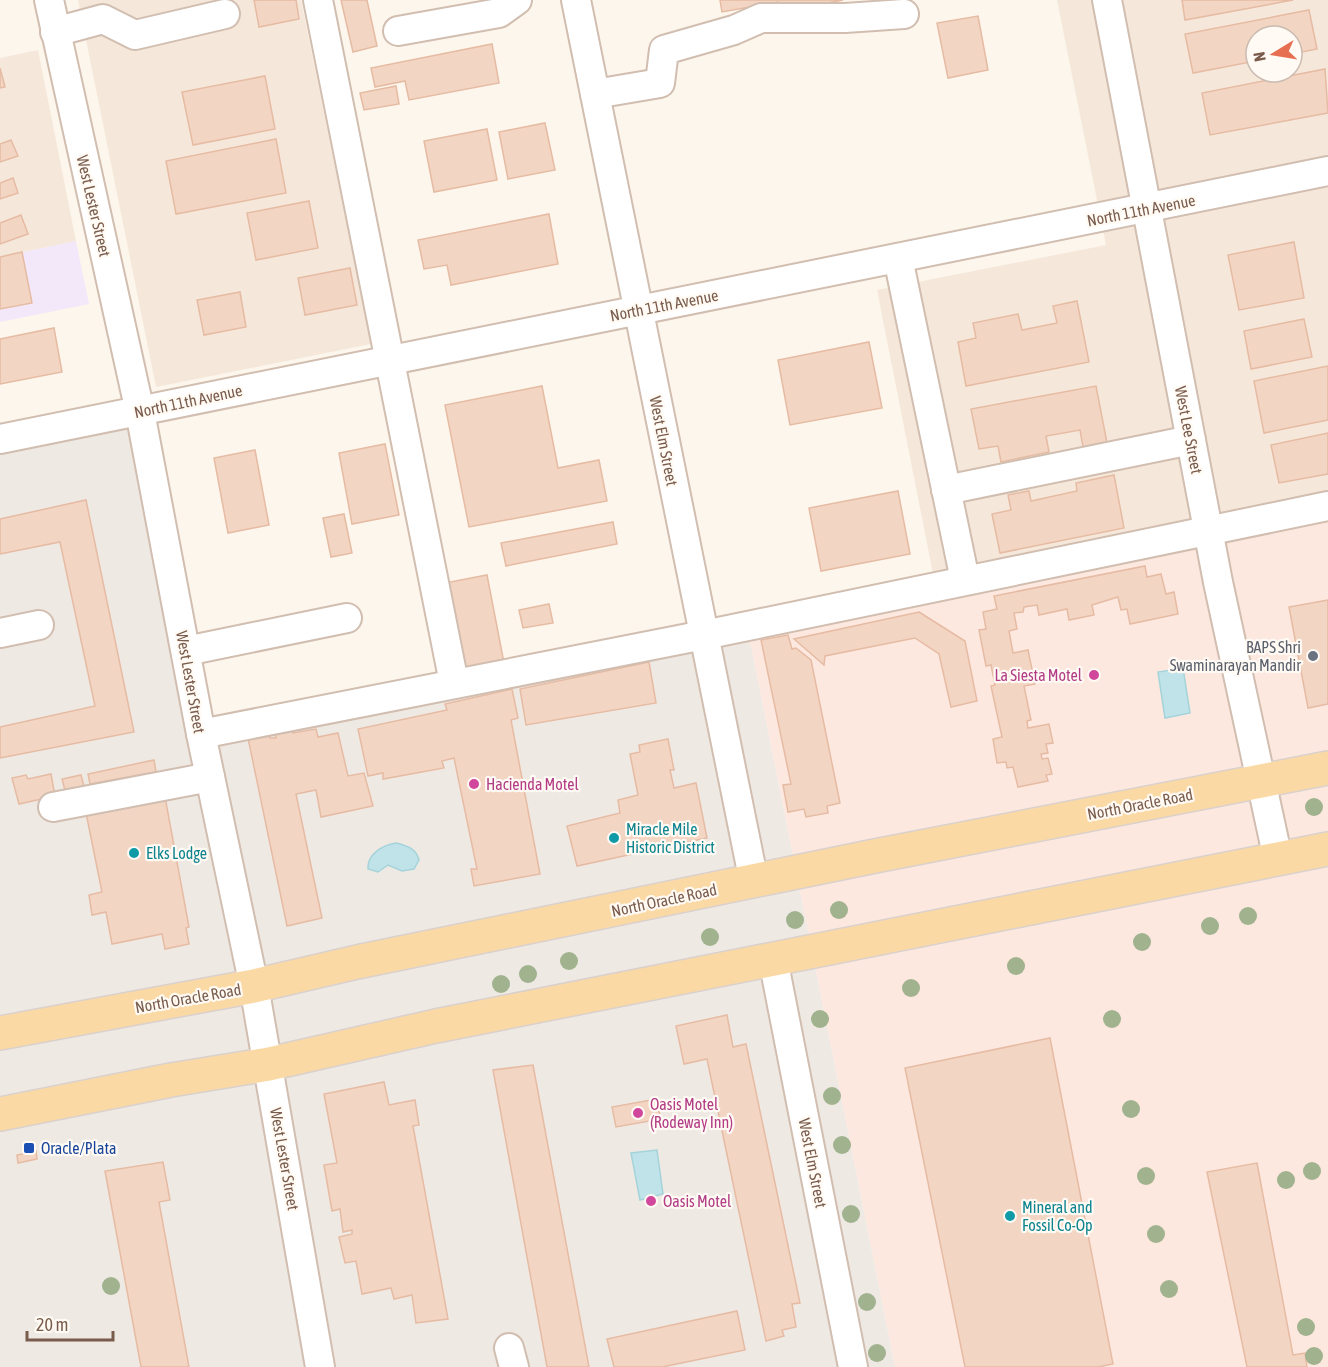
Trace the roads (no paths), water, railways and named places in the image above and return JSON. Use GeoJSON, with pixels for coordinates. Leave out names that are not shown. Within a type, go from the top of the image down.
{"type":"FeatureCollection","features":[{"type":"Feature","properties":{"kind":"main road","name":"North Oracle Road"},"geometry":{"type":"LineString","coordinates":[[0,1033],[254,986],[357,962],[1328,768]]}},
{"type":"Feature","properties":{"kind":"main road"},"geometry":{"type":"LineString","coordinates":[[0,1114],[171,1080],[269,1064],[436,1026],[1328,849]]}},
{"type":"Feature","properties":{"kind":"street","name":"West Lester Street"},"geometry":{"type":"LineString","coordinates":[[49,0],[140,412],[201,734],[254,986],[320,1367]]}},
{"type":"Feature","properties":{"kind":"street"},"geometry":{"type":"LineString","coordinates":[[318,0],[454,683]]}},
{"type":"Feature","properties":{"kind":"street"},"geometry":{"type":"LineString","coordinates":[[398,32],[500,14],[517,0]]}},
{"type":"Feature","properties":{"kind":"street","name":"West Elm Street"},"geometry":{"type":"LineString","coordinates":[[576,0],[754,882]]}},
{"type":"Feature","properties":{"kind":"street","name":"West Lee Street"},"geometry":{"type":"LineString","coordinates":[[1107,0],[1208,530],[1278,859]]}},
{"type":"Feature","properties":{"kind":"street"},"geometry":{"type":"LineString","coordinates":[[55,32],[103,19],[135,35],[225,14]]}},
{"type":"Feature","properties":{"kind":"street"},"geometry":{"type":"LineString","coordinates":[[595,94],[660,83],[664,50],[734,30],[761,18],[845,18],[904,14]]}},
{"type":"Feature","properties":{"kind":"street","name":"North 11th Avenue"},"geometry":{"type":"LineString","coordinates":[[0,439],[1328,171]]}},
{"type":"Feature","properties":{"kind":"street"},"geometry":{"type":"LineString","coordinates":[[898,258],[965,580]]}},
{"type":"Feature","properties":{"kind":"street"},"geometry":{"type":"LineString","coordinates":[[946,490],[1191,440]]}},
{"type":"Feature","properties":{"kind":"street"},"geometry":{"type":"LineString","coordinates":[[201,734],[704,635],[1328,506]]}},
{"type":"Feature","properties":{"kind":"street"},"geometry":{"type":"LineString","coordinates":[[186,651],[347,618]]}},
{"type":"Feature","properties":{"kind":"street"},"geometry":{"type":"LineString","coordinates":[[0,633],[39,625]]}},
{"type":"Feature","properties":{"kind":"street"},"geometry":{"type":"LineString","coordinates":[[53,807],[210,777]]}},
{"type":"Feature","properties":{"kind":"street","name":"West Elm Street"},"geometry":{"type":"LineString","coordinates":[[773,959],[853,1367]]}},
{"type":"Feature","properties":{"kind":"water"},"geometry":{"type":"Polygon","coordinates":[[[1183,668],[1190,713],[1165,718],[1158,672],[1183,668]]]}},
{"type":"Feature","properties":{"kind":"water"},"geometry":{"type":"Polygon","coordinates":[[[396,843],[416,853],[419,860],[414,869],[402,871],[388,865],[378,872],[368,869],[370,859],[377,851],[396,843]]]}},
{"type":"Feature","properties":{"kind":"water"},"geometry":{"type":"Polygon","coordinates":[[[657,1150],[663,1194],[640,1200],[631,1153],[657,1150]]]}},
{"type":"Feature","properties":{"kind":"place","name":"BAPS Shri Swaminarayan Mandir"},"geometry":{"type":"Point","coordinates":[1313,656]}},
{"type":"Feature","properties":{"kind":"place","name":"La Siesta Motel"},"geometry":{"type":"Point","coordinates":[1094,675]}},
{"type":"Feature","properties":{"kind":"place","name":"Hacienda Motel"},"geometry":{"type":"Point","coordinates":[474,784]}},
{"type":"Feature","properties":{"kind":"place","name":"Miracle Mile Historic District"},"geometry":{"type":"Point","coordinates":[614,838]}},
{"type":"Feature","properties":{"kind":"place","name":"Elks Lodge"},"geometry":{"type":"Point","coordinates":[134,853]}},
{"type":"Feature","properties":{"kind":"place","name":"Oasis Motel (Rodeway Inn)"},"geometry":{"type":"Point","coordinates":[638,1113]}},
{"type":"Feature","properties":{"kind":"place","name":"Oracle/Plata"},"geometry":{"type":"Point","coordinates":[29,1148]}},
{"type":"Feature","properties":{"kind":"place","name":"Oasis Motel"},"geometry":{"type":"Point","coordinates":[651,1201]}},
{"type":"Feature","properties":{"kind":"place","name":"Mineral and Fossil Co-Op"},"geometry":{"type":"Point","coordinates":[1010,1216]}}]}
